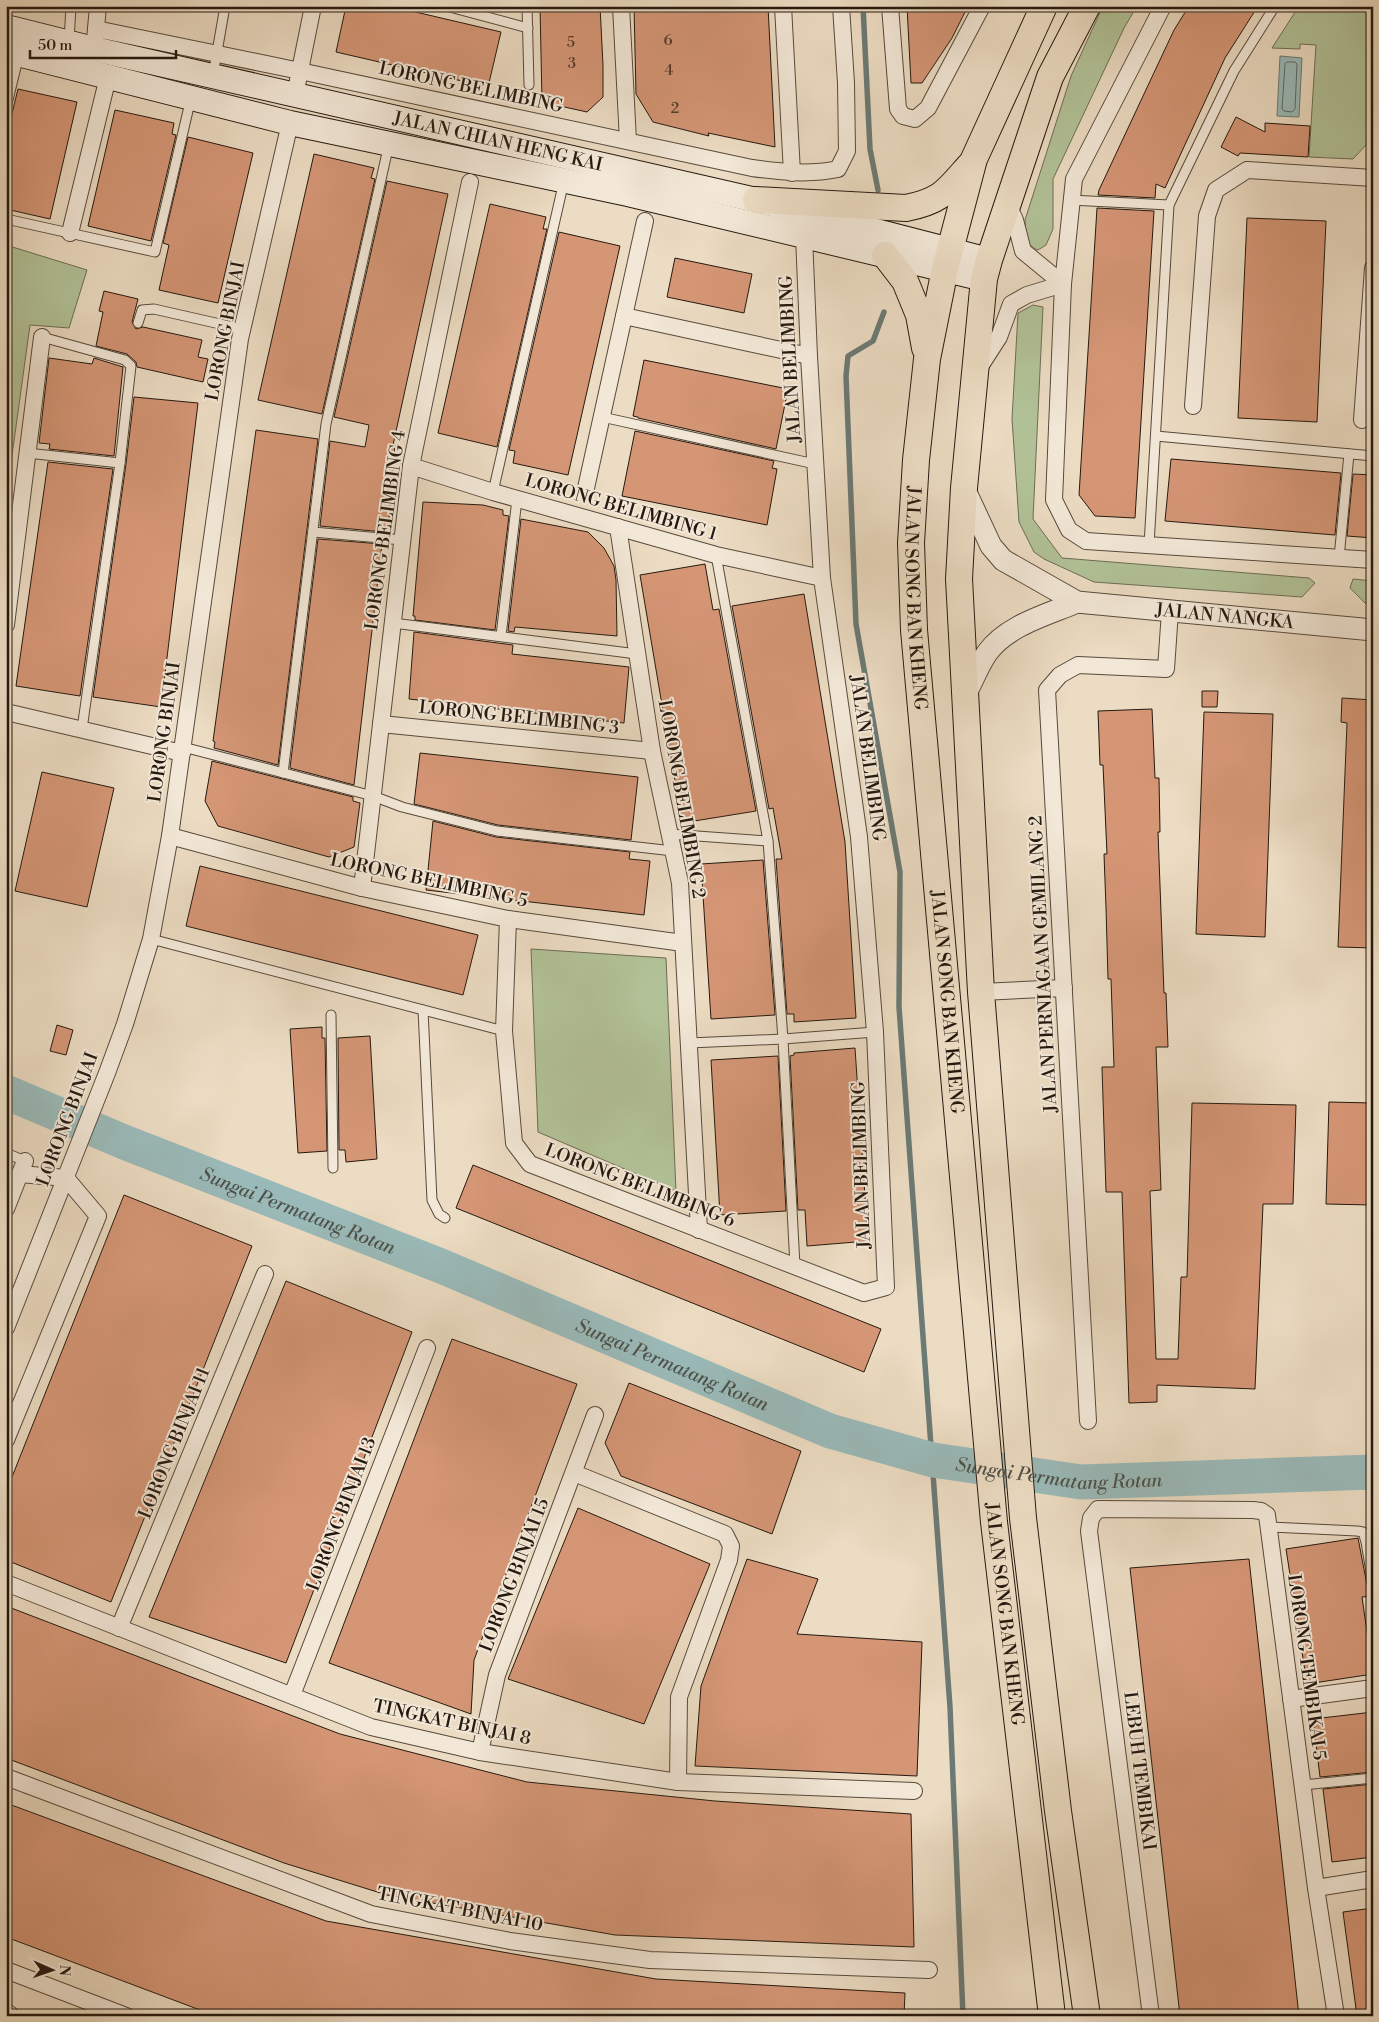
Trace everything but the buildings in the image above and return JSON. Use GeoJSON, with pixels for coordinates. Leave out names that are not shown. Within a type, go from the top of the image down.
{"type":"FeatureCollection","features":[{"type":"Feature","properties":{"kind":"main road","name":"JALAN SONG BAN KHENG"},"geometry":{"type":"LineString","coordinates":[[1044,6],[974,160],[947,259],[927,359],[916,460],[911,543],[914,630],[994,1522],[1052,2016]]}},
{"type":"Feature","properties":{"kind":"main road","name":"JALAN SONG BAN KHENG"},"geometry":{"type":"LineString","coordinates":[[1087,6],[1050,77],[986,269],[964,488],[959,579],[980,992],[1023,1518],[1058,1811],[1087,2016]]}},
{"type":"Feature","properties":{"kind":"main road","name":"JALAN CHIAN HENG KAI"},"geometry":{"type":"LineString","coordinates":[[6,27],[69,44],[95,39],[212,76],[756,200],[947,259],[986,269]]}},
{"type":"Feature","properties":{"kind":"main road","name":"JALAN CHIAN HENG KAI"},"geometry":{"type":"LineString","coordinates":[[13,53],[290,123],[628,194],[885,255],[947,259]]}},
{"type":"Feature","properties":{"kind":"main road"},"geometry":{"type":"LineString","coordinates":[[756,200],[906,208],[927,204],[944,195],[974,160]]}},
{"type":"Feature","properties":{"kind":"main road"},"geometry":{"type":"LineString","coordinates":[[885,255],[905,282],[919,315],[927,359]]}},
{"type":"Feature","properties":{"kind":"street"},"geometry":{"type":"LineString","coordinates":[[95,39],[98,6]]}},
{"type":"Feature","properties":{"kind":"street"},"geometry":{"type":"LineString","coordinates":[[294,95],[313,6]]}},
{"type":"Feature","properties":{"kind":"street"},"geometry":{"type":"LineString","coordinates":[[621,6],[628,141]]}},
{"type":"Feature","properties":{"kind":"street"},"geometry":{"type":"LineString","coordinates":[[784,6],[792,173]]}},
{"type":"Feature","properties":{"kind":"street","name":"LORONG BELIMBING"},"geometry":{"type":"LineString","coordinates":[[95,39],[217,53],[752,168],[792,173],[820,173],[838,169],[847,152],[841,6]]}},
{"type":"Feature","properties":{"kind":"street"},"geometry":{"type":"LineString","coordinates":[[890,6],[898,109],[903,116],[915,119],[928,108],[982,6]]}},
{"type":"Feature","properties":{"kind":"street"},"geometry":{"type":"LineString","coordinates":[[1163,6],[1074,178],[1070,200],[1063,284],[1054,500],[1069,530],[1086,541],[1373,560]]}},
{"type":"Feature","properties":{"kind":"street"},"geometry":{"type":"LineString","coordinates":[[70,233],[108,77]]}},
{"type":"Feature","properties":{"kind":"street","name":"LORONG BINJAI"},"geometry":{"type":"LineString","coordinates":[[6,1328],[107,1073],[125,1024],[151,939],[170,836],[242,329],[290,123]]}},
{"type":"Feature","properties":{"kind":"street"},"geometry":{"type":"LineString","coordinates":[[1192,406],[1207,216],[1216,190],[1248,170],[1373,178]]}},
{"type":"Feature","properties":{"kind":"street","name":"LORONG BELIMBING 4"},"geometry":{"type":"LineString","coordinates":[[362,888],[411,466],[470,182]]}},
{"type":"Feature","properties":{"kind":"street"},"geometry":{"type":"LineString","coordinates":[[1007,202],[1015,220],[1023,252],[1063,284]]}},
{"type":"Feature","properties":{"kind":"street"},"geometry":{"type":"LineString","coordinates":[[586,488],[645,221]]}},
{"type":"Feature","properties":{"kind":"street","name":"JALAN BELIMBING"},"geometry":{"type":"LineString","coordinates":[[804,236],[822,578],[860,837],[875,1032],[886,1287]]}},
{"type":"Feature","properties":{"kind":"street"},"geometry":{"type":"LineString","coordinates":[[1362,420],[1373,268]]}},
{"type":"Feature","properties":{"kind":"street"},"geometry":{"type":"LineString","coordinates":[[976,374],[999,337],[1011,304],[1027,295],[1063,284]]}},
{"type":"Feature","properties":{"kind":"street"},"geometry":{"type":"LineString","coordinates":[[624,316],[809,356]]}},
{"type":"Feature","properties":{"kind":"street"},"geometry":{"type":"LineString","coordinates":[[7,619],[12,526],[27,453],[42,337]]}},
{"type":"Feature","properties":{"kind":"street","name":"LORONG BELIMBING 1"},"geometry":{"type":"LineString","coordinates":[[411,466],[493,492],[716,555],[822,578]]}},
{"type":"Feature","properties":{"kind":"street","name":"JALAN NANGKA"},"geometry":{"type":"LineString","coordinates":[[964,488],[991,546],[1003,560],[1077,602],[1373,630]]}},
{"type":"Feature","properties":{"kind":"street","name":"LORONG BELIMBING 2"},"geometry":{"type":"LineString","coordinates":[[618,527],[652,751],[680,883],[699,1230]]}},
{"type":"Feature","properties":{"kind":"street","name":"JALAN NANGKA"},"geometry":{"type":"LineString","coordinates":[[964,697],[988,653],[1001,639],[1015,629],[1077,602]]}},
{"type":"Feature","properties":{"kind":"street","name":"JALAN PERNIAGAAN GEMILANG 2"},"geometry":{"type":"LineString","coordinates":[[1088,1421],[1048,690],[1060,675],[1078,665],[1166,669],[1170,611]]}},
{"type":"Feature","properties":{"kind":"street"},"geometry":{"type":"LineString","coordinates":[[6,712],[182,750]]}},
{"type":"Feature","properties":{"kind":"street","name":"LORONG BELIMBING 3"},"geometry":{"type":"LineString","coordinates":[[381,724],[652,751]]}},
{"type":"Feature","properties":{"kind":"street","name":"LORONG BELIMBING 5"},"geometry":{"type":"LineString","coordinates":[[170,836],[362,888],[508,919],[683,943]]}},
{"type":"Feature","properties":{"kind":"street","name":"LORONG BELIMBING 6"},"geometry":{"type":"LineString","coordinates":[[508,919],[504,1031],[514,1143],[530,1164],[864,1293],[886,1287]]}},
{"type":"Feature","properties":{"kind":"street"},"geometry":{"type":"LineString","coordinates":[[980,992],[1064,988]]}},
{"type":"Feature","properties":{"kind":"street"},"geometry":{"type":"LineString","coordinates":[[6,1209],[23,1167],[66,1178],[98,1216],[6,1440]]}},
{"type":"Feature","properties":{"kind":"street","name":"LORONG BINJAI 11"},"geometry":{"type":"LineString","coordinates":[[119,1628],[265,1274]]}},
{"type":"Feature","properties":{"kind":"street","name":"LORONG BINJAI 13"},"geometry":{"type":"LineString","coordinates":[[292,1696],[427,1348]]}},
{"type":"Feature","properties":{"kind":"street","name":"LORONG BINJAI 15"},"geometry":{"type":"LineString","coordinates":[[480,1752],[497,1675],[595,1415]]}},
{"type":"Feature","properties":{"kind":"street"},"geometry":{"type":"LineString","coordinates":[[574,1473],[725,1534],[731,1546],[729,1560],[679,1697],[678,1782]]}},
{"type":"Feature","properties":{"kind":"street","name":"LEBUH TEMBIKAI"},"geometry":{"type":"LineString","coordinates":[[1151,2016],[1089,1531],[1091,1518],[1098,1509],[1252,1510],[1261,1511],[1267,1515],[1269,1527]]}},
{"type":"Feature","properties":{"kind":"street","name":"LORONG TEMBIKAI 5"},"geometry":{"type":"LineString","coordinates":[[1269,1527],[1316,1888],[1336,2016]]}},
{"type":"Feature","properties":{"kind":"street","name":"TINGKAT BINJAI 8"},"geometry":{"type":"LineString","coordinates":[[6,1583],[371,1727],[480,1752],[678,1782],[914,1791]]}},
{"type":"Feature","properties":{"kind":"street"},"geometry":{"type":"LineString","coordinates":[[1291,1698],[1373,1688]]}},
{"type":"Feature","properties":{"kind":"street","name":"TINGKAT BINJAI 10"},"geometry":{"type":"LineString","coordinates":[[6,1777],[371,1914],[510,1940],[650,1960],[928,1970]]}},
{"type":"Feature","properties":{"kind":"street"},"geometry":{"type":"LineString","coordinates":[[1316,1888],[1373,1879]]}},
{"type":"Feature","properties":{"kind":"street"},"geometry":{"type":"LineString","coordinates":[[6,1970],[126,2016]]}},
{"type":"Feature","properties":{"kind":"lane"},"geometry":{"type":"LineString","coordinates":[[69,44],[71,6]]}},
{"type":"Feature","properties":{"kind":"lane"},"geometry":{"type":"LineString","coordinates":[[212,76],[225,6]]}},
{"type":"Feature","properties":{"kind":"lane"},"geometry":{"type":"LineString","coordinates":[[446,6],[528,28]]}},
{"type":"Feature","properties":{"kind":"lane"},"geometry":{"type":"LineString","coordinates":[[527,6],[529,85]]}},
{"type":"Feature","properties":{"kind":"lane"},"geometry":{"type":"LineString","coordinates":[[1150,545],[1169,205],[1234,71],[1275,6]]}},
{"type":"Feature","properties":{"kind":"lane"},"geometry":{"type":"LineString","coordinates":[[6,108],[13,53]]}},
{"type":"Feature","properties":{"kind":"lane"},"geometry":{"type":"LineString","coordinates":[[6,218],[155,252],[191,98]]}},
{"type":"Feature","properties":{"kind":"lane"},"geometry":{"type":"LineString","coordinates":[[283,773],[326,424],[389,144]]}},
{"type":"Feature","properties":{"kind":"lane"},"geometry":{"type":"LineString","coordinates":[[493,492],[564,181]]}},
{"type":"Feature","properties":{"kind":"lane"},"geometry":{"type":"LineString","coordinates":[[1070,200],[1169,205]]}},
{"type":"Feature","properties":{"kind":"lane"},"geometry":{"type":"LineString","coordinates":[[138,323],[142,310],[154,308],[242,329]]}},
{"type":"Feature","properties":{"kind":"lane"},"geometry":{"type":"LineString","coordinates":[[42,337],[125,360],[131,366],[120,463],[82,729]]}},
{"type":"Feature","properties":{"kind":"lane"},"geometry":{"type":"LineString","coordinates":[[602,417],[815,464]]}},
{"type":"Feature","properties":{"kind":"lane"},"geometry":{"type":"LineString","coordinates":[[1156,436],[1373,456]]}},
{"type":"Feature","properties":{"kind":"lane"},"geometry":{"type":"LineString","coordinates":[[27,453],[120,463]]}},
{"type":"Feature","properties":{"kind":"lane"},"geometry":{"type":"LineString","coordinates":[[1339,558],[1349,454]]}},
{"type":"Feature","properties":{"kind":"lane"},"geometry":{"type":"LineString","coordinates":[[501,636],[517,499]]}},
{"type":"Feature","properties":{"kind":"lane"},"geometry":{"type":"LineString","coordinates":[[313,532],[403,540]]}},
{"type":"Feature","properties":{"kind":"lane"},"geometry":{"type":"LineString","coordinates":[[716,555],[768,841],[783,1039],[795,1266]]}},
{"type":"Feature","properties":{"kind":"lane"},"geometry":{"type":"LineString","coordinates":[[393,623],[637,654]]}},
{"type":"Feature","properties":{"kind":"lane"},"geometry":{"type":"LineString","coordinates":[[182,750],[373,796],[402,806],[497,831],[673,851]]}},
{"type":"Feature","properties":{"kind":"lane"},"geometry":{"type":"LineString","coordinates":[[669,834],[768,841]]}},
{"type":"Feature","properties":{"kind":"lane"},"geometry":{"type":"LineString","coordinates":[[151,939],[504,1031]]}},
{"type":"Feature","properties":{"kind":"lane"},"geometry":{"type":"LineString","coordinates":[[423,1010],[432,1200],[439,1214],[445,1218]]}},
{"type":"Feature","properties":{"kind":"lane"},"geometry":{"type":"LineString","coordinates":[[331,1015],[333,1168]]}},
{"type":"Feature","properties":{"kind":"lane"},"geometry":{"type":"LineString","coordinates":[[689,1043],[783,1039],[875,1032]]}},
{"type":"Feature","properties":{"kind":"lane"},"geometry":{"type":"LineString","coordinates":[[6,1153],[23,1167]]}},
{"type":"Feature","properties":{"kind":"lane"},"geometry":{"type":"LineString","coordinates":[[1269,1527],[1357,1530],[1363,1532],[1373,1584]]}},
{"type":"Feature","properties":{"kind":"lane"},"geometry":{"type":"LineString","coordinates":[[1303,1785],[1373,1778]]}},
{"type":"Feature","properties":{"kind":"green space"},"geometry":{"type":"Polygon","coordinates":[[[1103,6],[1137,6],[1124,28],[1053,179],[1053,229],[1046,245],[1038,250],[1033,248],[1028,241],[1025,220],[1071,76],[1103,6]]]}},
{"type":"Feature","properties":{"kind":"green space"},"geometry":{"type":"Polygon","coordinates":[[[1299,6],[1373,6],[1367,144],[1353,159],[1309,157],[1316,45],[1300,44],[1300,49],[1272,48],[1299,6]]]}},
{"type":"Feature","properties":{"kind":"green space"},"geometry":{"type":"Polygon","coordinates":[[[6,245],[87,270],[69,328],[30,325],[6,499],[6,245]]]}},
{"type":"Feature","properties":{"kind":"green space"},"geometry":{"type":"Polygon","coordinates":[[[1033,305],[1043,307],[1033,519],[1062,558],[1309,578],[1315,583],[1302,597],[1094,582],[1044,559],[1034,552],[1019,522],[1012,419],[1018,313],[1033,305]]]}},
{"type":"Feature","properties":{"kind":"green space"},"geometry":{"type":"Polygon","coordinates":[[[1353,579],[1373,581],[1373,604],[1365,603],[1350,588],[1353,579]]]}},
{"type":"Feature","properties":{"kind":"green space"},"geometry":{"type":"Polygon","coordinates":[[[531,949],[666,958],[676,1191],[538,1132],[531,949]]]}},
{"type":"Feature","properties":{"kind":"water"},"geometry":{"type":"Polygon","coordinates":[[[1280,56],[1302,58],[1299,117],[1277,116],[1280,56]]]}},
{"type":"Feature","properties":{"kind":"waterway"},"geometry":{"type":"LineString","coordinates":[[863,6],[870,149],[878,190]]}},
{"type":"Feature","properties":{"kind":"waterway"},"geometry":{"type":"LineString","coordinates":[[884,312],[873,341],[848,356],[846,376],[856,624],[900,872],[899,1007],[950,1707],[963,2016]]}},
{"type":"Feature","properties":{"kind":"waterway","name":"Sungai Permatang Rotan"},"geometry":{"type":"LineString","coordinates":[[6,1092],[124,1142],[441,1266],[830,1431],[933,1460],[1081,1482],[1373,1472]]}}]}
